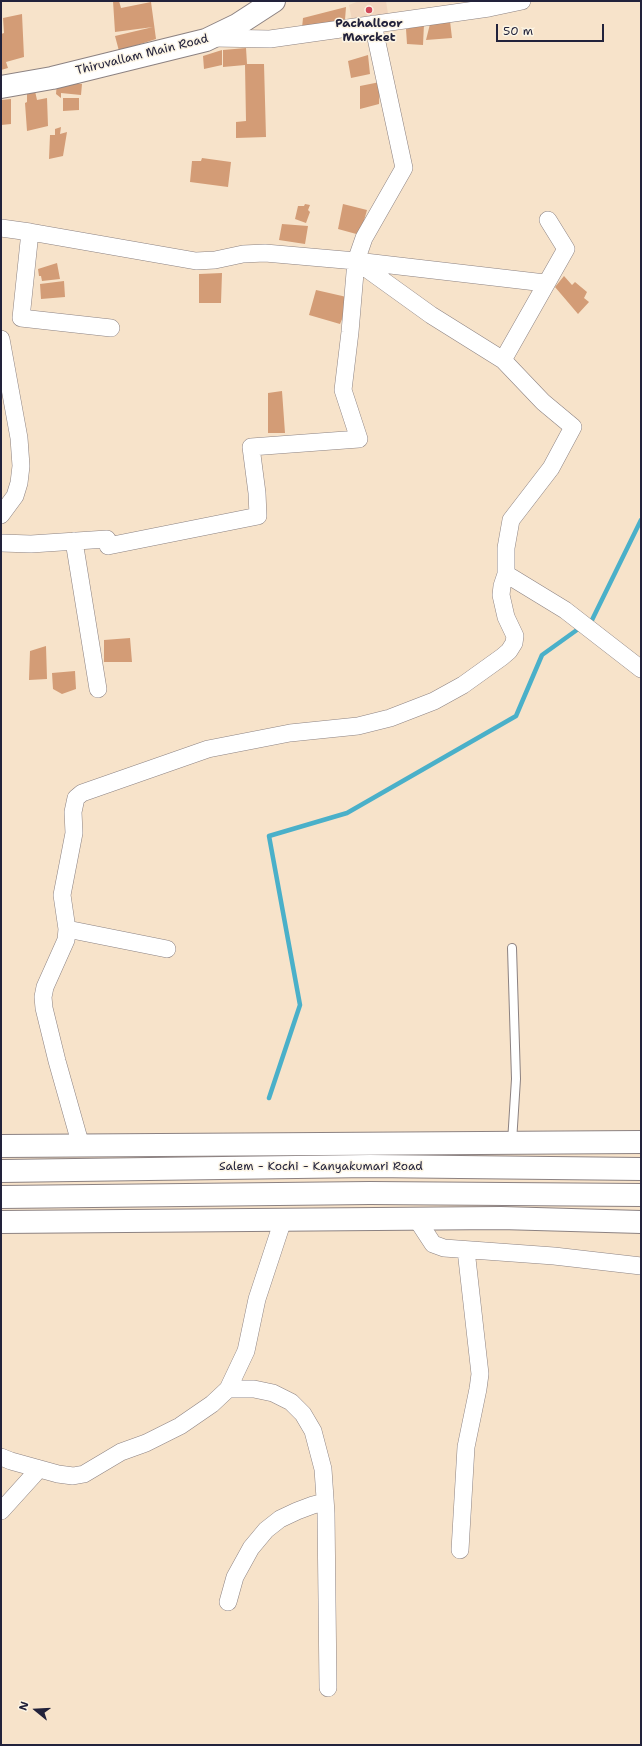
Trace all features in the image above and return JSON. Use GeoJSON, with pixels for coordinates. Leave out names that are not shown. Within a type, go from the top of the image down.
{"type":"FeatureCollection","features":[{"type":"Feature","properties":{"kind":"main road","name":"Thiruvallam Main Road"},"geometry":{"type":"LineString","coordinates":[[1,87],[52,78],[213,38],[237,25],[274,1]]}},
{"type":"Feature","properties":{"kind":"main road"},"geometry":{"type":"LineString","coordinates":[[1,1146],[641,1142]]}},
{"type":"Feature","properties":{"kind":"main road","name":"Salem - Kochi - Kanyakumari Road"},"geometry":{"type":"LineString","coordinates":[[1,1171],[370,1166],[641,1169]]}},
{"type":"Feature","properties":{"kind":"main road"},"geometry":{"type":"LineString","coordinates":[[1,1197],[362,1193],[641,1195]]}},
{"type":"Feature","properties":{"kind":"main road"},"geometry":{"type":"LineString","coordinates":[[1,1222],[501,1218],[641,1222]]}},
{"type":"Feature","properties":{"kind":"street"},"geometry":{"type":"LineString","coordinates":[[213,38],[270,39],[489,8],[522,1]]}},
{"type":"Feature","properties":{"kind":"street"},"geometry":{"type":"LineString","coordinates":[[1,543],[32,544],[107,539],[108,546],[258,516],[258,493],[250,447],[359,439],[343,390],[356,261],[364,238],[404,168],[373,24]]}},
{"type":"Feature","properties":{"kind":"street"},"geometry":{"type":"LineString","coordinates":[[503,360],[545,283],[566,249],[548,220]]}},
{"type":"Feature","properties":{"kind":"street"},"geometry":{"type":"LineString","coordinates":[[1,228],[196,261],[215,260],[243,254],[265,253],[356,261],[545,283]]}},
{"type":"Feature","properties":{"kind":"street"},"geometry":{"type":"LineString","coordinates":[[30,232],[21,318],[111,328]]}},
{"type":"Feature","properties":{"kind":"street"},"geometry":{"type":"LineString","coordinates":[[82,1146],[57,1061],[44,1008],[45,987],[62,952],[66,940],[67,929],[62,895],[74,833],[74,804],[76,798],[82,792],[208,749],[290,733],[358,726],[390,718],[440,698],[463,686],[510,651],[514,644],[515,636],[502,604],[502,586],[506,574],[506,548],[511,520],[551,468],[573,427],[543,402],[503,360],[431,315],[356,261]]}},
{"type":"Feature","properties":{"kind":"street"},"geometry":{"type":"LineString","coordinates":[[1,339],[19,438],[21,466],[19,483],[15,496],[1,515]]}},
{"type":"Feature","properties":{"kind":"street"},"geometry":{"type":"LineString","coordinates":[[74,541],[98,689]]}},
{"type":"Feature","properties":{"kind":"street"},"geometry":{"type":"LineString","coordinates":[[506,574],[565,610],[641,669]]}},
{"type":"Feature","properties":{"kind":"street"},"geometry":{"type":"LineString","coordinates":[[67,929],[167,949]]}},
{"type":"Feature","properties":{"kind":"street"},"geometry":{"type":"LineString","coordinates":[[416,1218],[433,1244],[444,1248],[554,1256],[641,1266]]}},
{"type":"Feature","properties":{"kind":"street"},"geometry":{"type":"LineString","coordinates":[[1,1457],[39,1469],[73,1476],[84,1474],[121,1452],[146,1443],[180,1426],[212,1404],[228,1389],[246,1351],[257,1299],[283,1220]]}},
{"type":"Feature","properties":{"kind":"street"},"geometry":{"type":"LineString","coordinates":[[460,1550],[466,1447],[480,1374],[466,1250]]}},
{"type":"Feature","properties":{"kind":"street"},"geometry":{"type":"LineString","coordinates":[[228,1389],[254,1389],[273,1393],[291,1402],[303,1414],[313,1431],[323,1469],[326,1502],[328,1688]]}},
{"type":"Feature","properties":{"kind":"street"},"geometry":{"type":"LineString","coordinates":[[1,1511],[39,1469]]}},
{"type":"Feature","properties":{"kind":"street"},"geometry":{"type":"LineString","coordinates":[[228,1602],[235,1577],[251,1548],[266,1530],[280,1519],[297,1511],[326,1502]]}},
{"type":"Feature","properties":{"kind":"lane"},"geometry":{"type":"LineString","coordinates":[[512,948],[516,1079],[512,1142]]}},
{"type":"Feature","properties":{"kind":"shaded area","name":"Pachalloor Marcket"},"geometry":{"type":"Polygon","coordinates":[[[359,1],[386,1],[388,14],[353,25],[349,5],[359,1]]]}},
{"type":"Feature","properties":{"kind":"building"},"geometry":{"type":"Polygon","coordinates":[[[113,1],[119,1],[121,8],[151,2],[156,39],[119,51],[115,36],[153,27],[115,32],[113,1]]]}},
{"type":"Feature","properties":{"kind":"building"},"geometry":{"type":"Polygon","coordinates":[[[346,7],[345,20],[302,28],[303,18],[346,7]]]}},
{"type":"Feature","properties":{"kind":"building"},"geometry":{"type":"Polygon","coordinates":[[[22,14],[24,57],[6,62],[8,68],[1,70],[1,34],[4,33],[3,18],[22,14]]]}},
{"type":"Feature","properties":{"kind":"building"},"geometry":{"type":"Polygon","coordinates":[[[450,21],[452,38],[426,40],[430,24],[450,21]]]}},
{"type":"Feature","properties":{"kind":"building"},"geometry":{"type":"Polygon","coordinates":[[[424,24],[423,45],[407,44],[406,29],[424,24]]]}},
{"type":"Feature","properties":{"kind":"building"},"geometry":{"type":"Polygon","coordinates":[[[246,48],[247,64],[264,64],[266,137],[236,138],[236,122],[246,121],[245,65],[223,67],[223,50],[246,48]]]}},
{"type":"Feature","properties":{"kind":"building"},"geometry":{"type":"Polygon","coordinates":[[[222,50],[222,65],[204,69],[203,56],[222,50]]]}},
{"type":"Feature","properties":{"kind":"building"},"geometry":{"type":"Polygon","coordinates":[[[368,55],[370,74],[351,78],[348,61],[368,55]]]}},
{"type":"Feature","properties":{"kind":"building"},"geometry":{"type":"Polygon","coordinates":[[[57,82],[82,84],[81,95],[61,93],[61,98],[56,94],[57,82]]]}},
{"type":"Feature","properties":{"kind":"building"},"geometry":{"type":"Polygon","coordinates":[[[380,82],[379,104],[360,109],[360,86],[380,82]]]}},
{"type":"Feature","properties":{"kind":"building"},"geometry":{"type":"Polygon","coordinates":[[[35,91],[37,100],[47,98],[48,126],[27,131],[25,103],[27,102],[27,94],[35,91]]]}},
{"type":"Feature","properties":{"kind":"building"},"geometry":{"type":"Polygon","coordinates":[[[63,98],[79,98],[79,110],[63,111],[63,98]]]}},
{"type":"Feature","properties":{"kind":"building"},"geometry":{"type":"Polygon","coordinates":[[[11,99],[11,124],[1,125],[1,100],[11,99]]]}},
{"type":"Feature","properties":{"kind":"building"},"geometry":{"type":"Polygon","coordinates":[[[61,127],[60,134],[67,132],[63,156],[49,159],[50,135],[55,135],[55,129],[61,127]]]}},
{"type":"Feature","properties":{"kind":"building"},"geometry":{"type":"Polygon","coordinates":[[[202,158],[231,162],[228,187],[190,182],[192,161],[201,161],[202,158]]]}},
{"type":"Feature","properties":{"kind":"building"},"geometry":{"type":"Polygon","coordinates":[[[305,204],[310,205],[308,210],[310,212],[306,223],[295,219],[298,206],[304,206],[305,204]]]}},
{"type":"Feature","properties":{"kind":"building"},"geometry":{"type":"Polygon","coordinates":[[[343,204],[367,210],[360,235],[338,229],[343,204]]]}},
{"type":"Feature","properties":{"kind":"building"},"geometry":{"type":"Polygon","coordinates":[[[282,224],[308,226],[305,244],[279,240],[282,224]]]}},
{"type":"Feature","properties":{"kind":"building"},"geometry":{"type":"Polygon","coordinates":[[[57,263],[60,279],[42,281],[41,276],[39,276],[38,269],[57,263]]]}},
{"type":"Feature","properties":{"kind":"building"},"geometry":{"type":"Polygon","coordinates":[[[222,273],[221,303],[199,303],[199,274],[222,273]]]}},
{"type":"Feature","properties":{"kind":"building"},"geometry":{"type":"Polygon","coordinates":[[[564,276],[572,285],[575,282],[587,292],[584,298],[589,302],[578,314],[555,287],[564,276]]]}},
{"type":"Feature","properties":{"kind":"building"},"geometry":{"type":"Polygon","coordinates":[[[64,281],[65,297],[41,299],[40,284],[64,281]]]}},
{"type":"Feature","properties":{"kind":"building"},"geometry":{"type":"Polygon","coordinates":[[[316,290],[351,298],[340,324],[309,315],[316,290]]]}},
{"type":"Feature","properties":{"kind":"building"},"geometry":{"type":"Polygon","coordinates":[[[282,391],[285,433],[268,433],[268,393],[282,391]]]}},
{"type":"Feature","properties":{"kind":"building"},"geometry":{"type":"Polygon","coordinates":[[[130,638],[132,662],[104,662],[104,640],[130,638]]]}},
{"type":"Feature","properties":{"kind":"building"},"geometry":{"type":"Polygon","coordinates":[[[46,646],[47,679],[29,680],[30,651],[46,646]]]}},
{"type":"Feature","properties":{"kind":"building"},"geometry":{"type":"Polygon","coordinates":[[[75,671],[76,689],[62,694],[53,689],[52,673],[75,671]]]}},
{"type":"Feature","properties":{"kind":"waterway"},"geometry":{"type":"LineString","coordinates":[[587,623],[592,620],[641,520]]}},
{"type":"Feature","properties":{"kind":"waterway"},"geometry":{"type":"LineString","coordinates":[[269,1098],[300,1005],[269,836],[347,813],[516,716],[542,655],[581,627]]}},
{"type":"Feature","properties":{"kind":"place","name":"Pachalloor Marcket"},"geometry":{"type":"Point","coordinates":[369,10]}}]}
